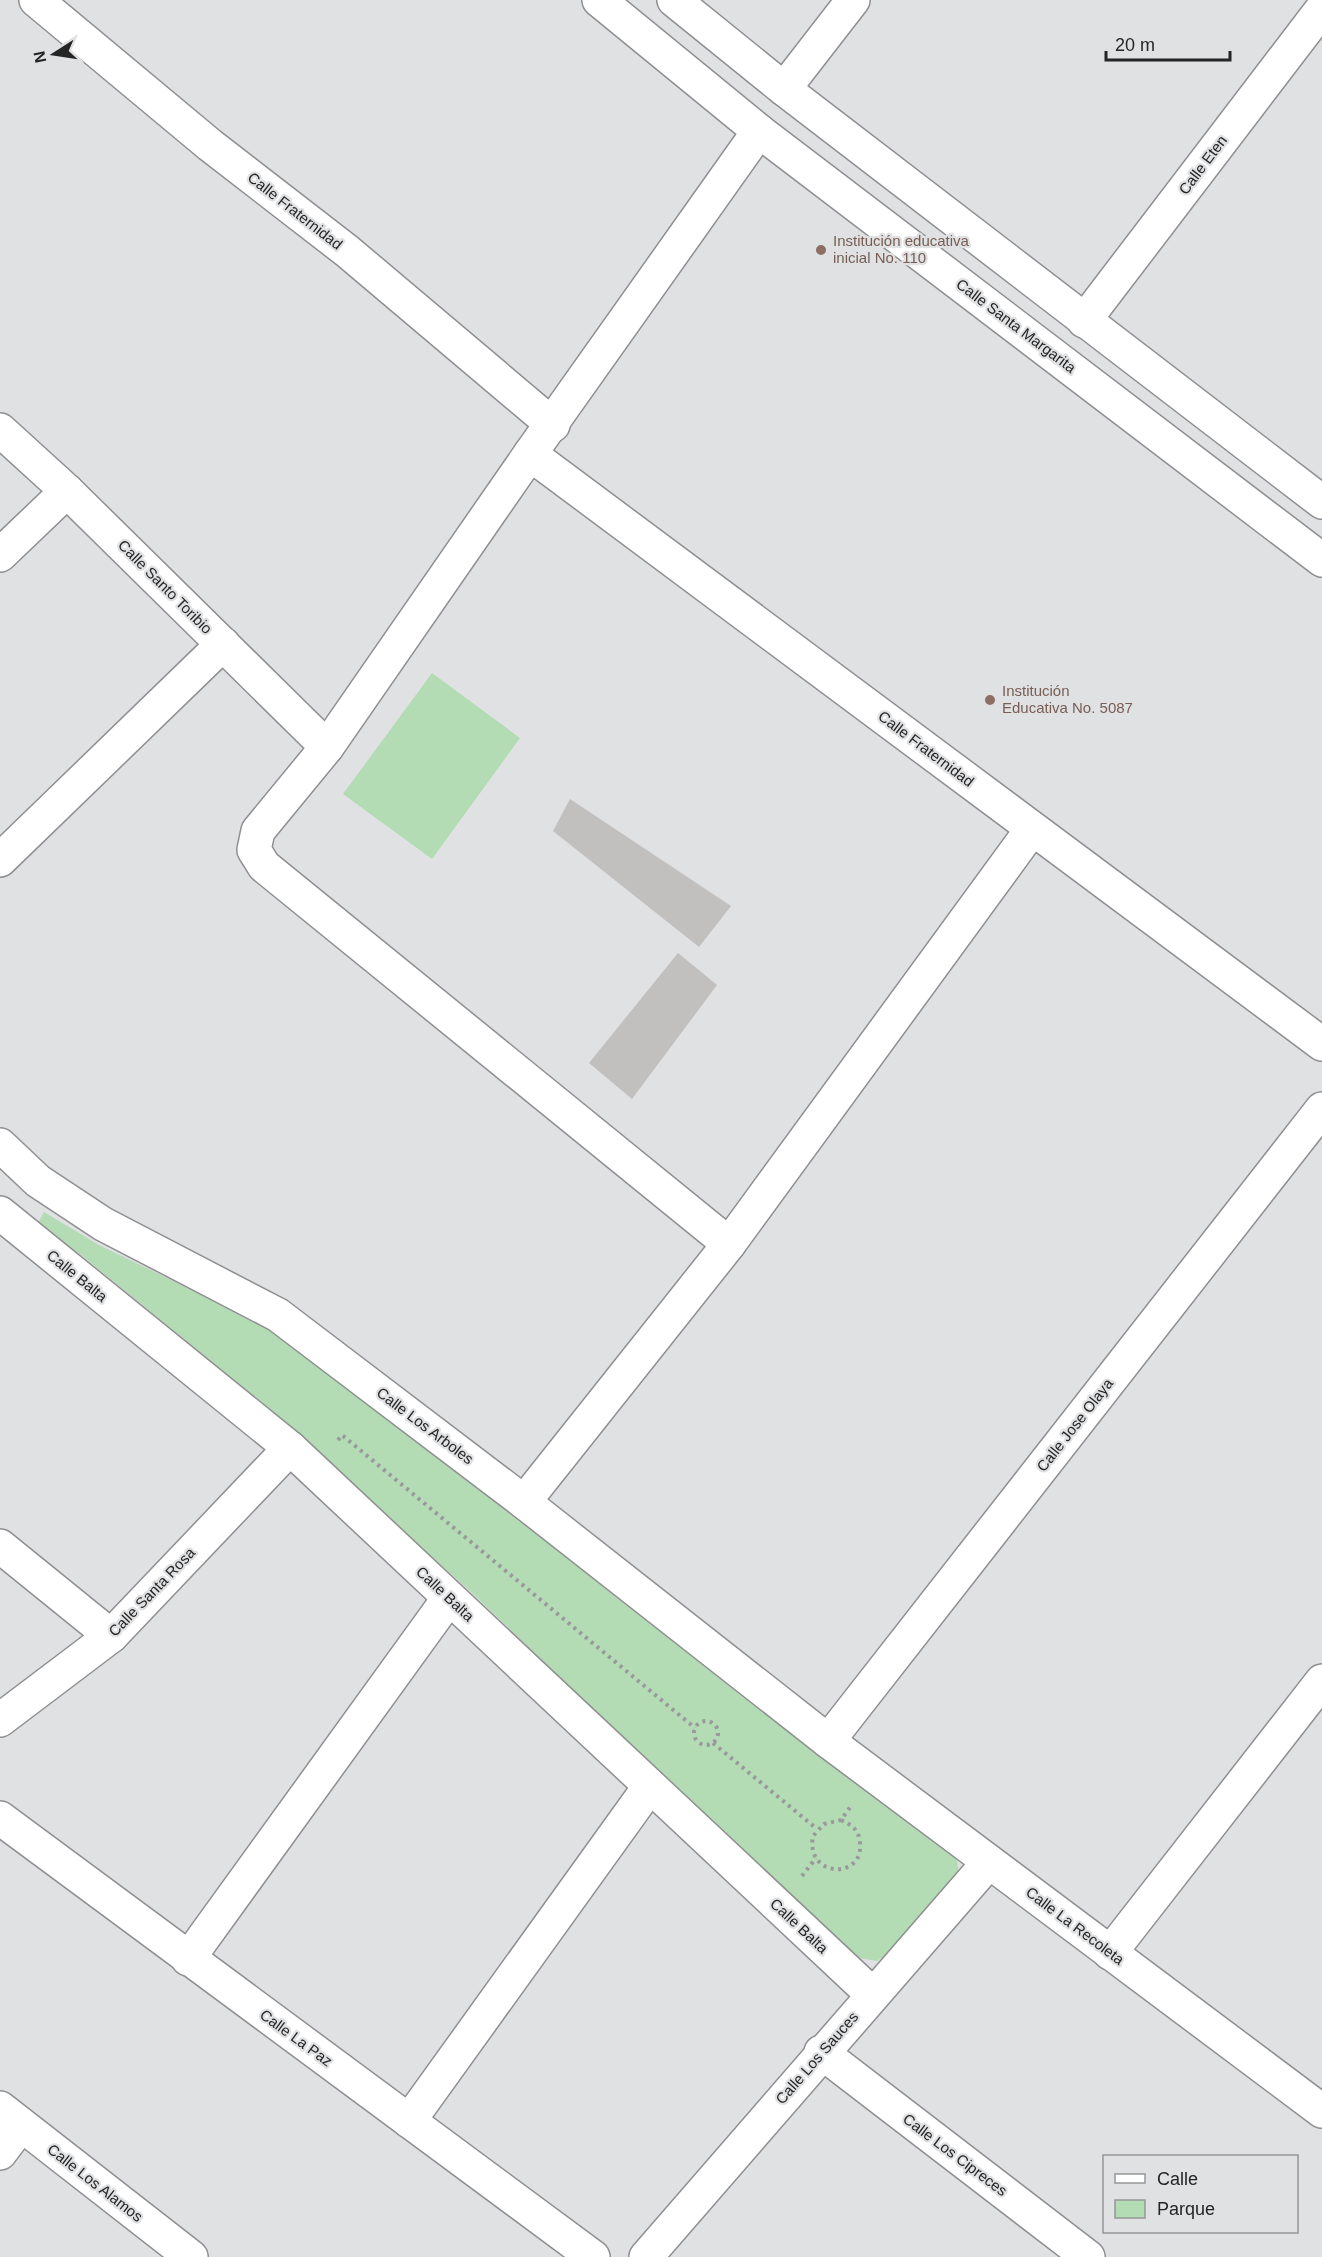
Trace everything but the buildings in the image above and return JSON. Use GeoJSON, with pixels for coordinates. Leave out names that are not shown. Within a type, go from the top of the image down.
{"type":"FeatureCollection","features":[{"type":"Feature","properties":{"kind":"street","name":"Calle Fraternidad"},"geometry":{"type":"LineString","coordinates":[[36,0],[210,145],[347,251],[553,425]]}},
{"type":"Feature","properties":{"kind":"street","name":"Calle Santa Margarita"},"geometry":{"type":"LineString","coordinates":[[599,0],[759,130],[1322,560]]}},
{"type":"Feature","properties":{"kind":"street"},"geometry":{"type":"LineString","coordinates":[[674,0],[784,89],[1322,502]]}},
{"type":"Feature","properties":{"kind":"street"},"geometry":{"type":"LineString","coordinates":[[784,89],[853,0]]}},
{"type":"Feature","properties":{"kind":"street","name":"Calle Eten"},"geometry":{"type":"LineString","coordinates":[[1084,321],[1322,9]]}},
{"type":"Feature","properties":{"kind":"street"},"geometry":{"type":"LineString","coordinates":[[729,1244],[264,866],[254,850],[258,831],[327,747],[759,130]]}},
{"type":"Feature","properties":{"kind":"street","name":"Calle Santo Toribio"},"geometry":{"type":"LineString","coordinates":[[0,430],[67,491],[327,747]]}},
{"type":"Feature","properties":{"kind":"street","name":"Calle Fraternidad"},"geometry":{"type":"LineString","coordinates":[[530,454],[1322,1044]]}},
{"type":"Feature","properties":{"kind":"street"},"geometry":{"type":"LineString","coordinates":[[0,555],[67,491]]}},
{"type":"Feature","properties":{"kind":"street"},"geometry":{"type":"LineString","coordinates":[[0,860],[223,644]]}},
{"type":"Feature","properties":{"kind":"street"},"geometry":{"type":"LineString","coordinates":[[524,1502],[729,1244],[1032,828]]}},
{"type":"Feature","properties":{"kind":"street","name":"Calle Jose Olaya"},"geometry":{"type":"LineString","coordinates":[[828,1741],[1322,1109]]}},
{"type":"Feature","properties":{"kind":"street","name":"Calle Los Arboles"},"geometry":{"type":"LineString","coordinates":[[0,1145],[38,1181],[104,1224],[278,1315],[524,1502],[828,1741]]}},
{"type":"Feature","properties":{"kind":"street","name":"Calle Balta"},"geometry":{"type":"LineString","coordinates":[[0,1213],[301,1458],[872,1994]]}},
{"type":"Feature","properties":{"kind":"street","name":"Calle Santa Rosa"},"geometry":{"type":"LineString","coordinates":[[0,1720],[111,1636],[301,1458]]}},
{"type":"Feature","properties":{"kind":"street"},"geometry":{"type":"LineString","coordinates":[[0,1546],[111,1636]]}},
{"type":"Feature","properties":{"kind":"street"},"geometry":{"type":"LineString","coordinates":[[188,1959],[449,1598]]}},
{"type":"Feature","properties":{"kind":"street"},"geometry":{"type":"LineString","coordinates":[[1110,1953],[1317,1698]]}},
{"type":"Feature","properties":{"kind":"street","name":"Calle La Recoleta"},"geometry":{"type":"LineString","coordinates":[[828,1741],[1322,2111]]}},
{"type":"Feature","properties":{"kind":"street"},"geometry":{"type":"LineString","coordinates":[[409,2121],[650,1786]]}},
{"type":"Feature","properties":{"kind":"street","name":"Calle La Paz"},"geometry":{"type":"LineString","coordinates":[[0,1818],[593,2257]]}},
{"type":"Feature","properties":{"kind":"street","name":"Calle Los Sauces"},"geometry":{"type":"LineString","coordinates":[[646,2257],[989,1862]]}},
{"type":"Feature","properties":{"kind":"street","name":"Calle Los Cipreces"},"geometry":{"type":"LineString","coordinates":[[822,2052],[1089,2257]]}},
{"type":"Feature","properties":{"kind":"street"},"geometry":{"type":"LineString","coordinates":[[0,2153],[11,2116]]}},
{"type":"Feature","properties":{"kind":"street","name":"Calle Los Alamos"},"geometry":{"type":"LineString","coordinates":[[11,2116],[191,2257]]}},
{"type":"Feature","properties":{"kind":"path"},"geometry":{"type":"LineString","coordinates":[[301,1458],[342,1435],[694,1728],[695,1738],[701,1745],[710,1746],[713,1743],[718,1731],[714,1724],[700,1722],[694,1728]]}},
{"type":"Feature","properties":{"kind":"path"},"geometry":{"type":"LineString","coordinates":[[713,1743],[817,1829]]}},
{"type":"Feature","properties":{"kind":"path"},"geometry":{"type":"LineString","coordinates":[[841,1820],[852,1825],[860,1836],[861,1849],[856,1861],[845,1868],[832,1870],[820,1864],[811,1845],[817,1829],[832,1821],[841,1820]]}},
{"type":"Feature","properties":{"kind":"green space"},"geometry":{"type":"Polygon","coordinates":[[[432,673],[520,738],[432,859],[343,794],[432,673]]]}},
{"type":"Feature","properties":{"kind":"green space"},"geometry":{"type":"Polygon","coordinates":[[[44,1212],[99,1245],[262,1324],[948,1842],[957,1861],[959,1873],[889,1953],[877,1961],[853,1957],[470,1591],[254,1396],[80,1254],[47,1234],[39,1221],[44,1212]]]}},
{"type":"Feature","properties":{"kind":"place","name":"Institución educativa inicial No. 110"},"geometry":{"type":"Point","coordinates":[821,250]}},
{"type":"Feature","properties":{"kind":"place","name":"Institución Educativa No. 5087"},"geometry":{"type":"Point","coordinates":[990,700]}}]}
